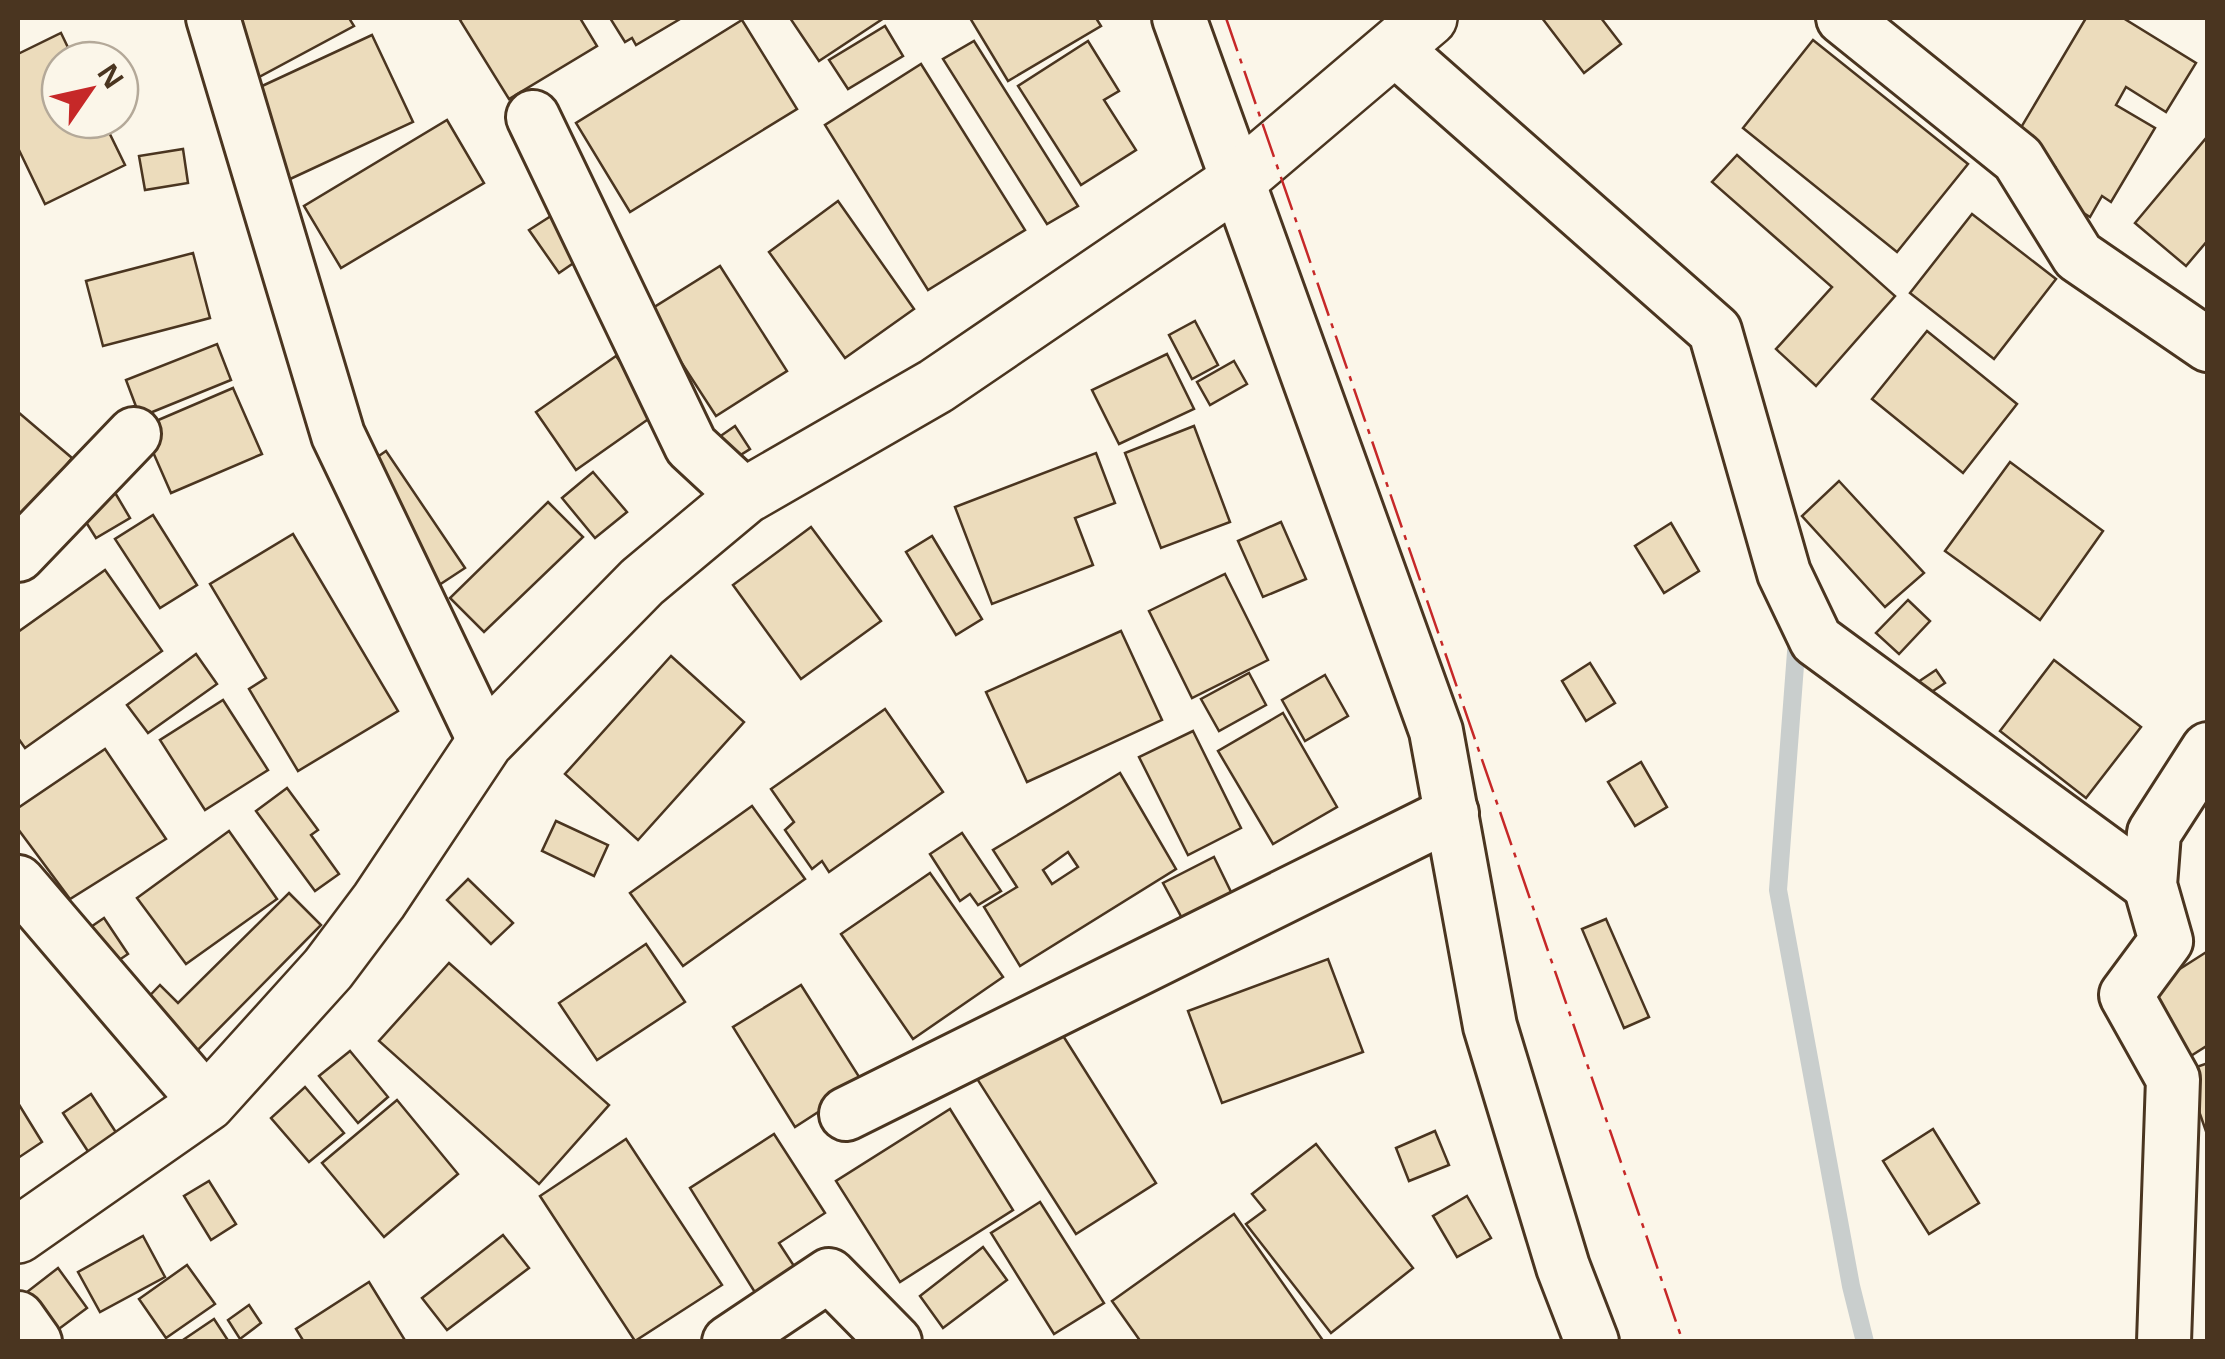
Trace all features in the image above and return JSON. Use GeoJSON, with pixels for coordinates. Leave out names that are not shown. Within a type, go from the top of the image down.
{"type":"FeatureCollection","features":[{"type":"Feature","properties":{"kind":"street"},"geometry":{"type":"LineString","coordinates":[[213,18],[338,435],[485,742]]}},
{"type":"Feature","properties":{"kind":"street"},"geometry":{"type":"LineString","coordinates":[[1179,18],[1436,730],[1490,1026],[1563,1267],[1592,1342]]}},
{"type":"Feature","properties":{"kind":"street"},"geometry":{"type":"LineString","coordinates":[[1843,18],[2018,160],[2078,256],[2208,346]]}},
{"type":"Feature","properties":{"kind":"street"},"geometry":{"type":"LineString","coordinates":[[18,1235],[207,1104],[328,969],[379,901],[485,742],[642,582],[745,496],[936,386],[1237,180],[1411,33],[1715,331],[1784,573],[1816,640],[2150,885]]}},
{"type":"Feature","properties":{"kind":"street"},"geometry":{"type":"LineString","coordinates":[[532,117],[691,446],[745,496]]}},
{"type":"Feature","properties":{"kind":"street"},"geometry":{"type":"LineString","coordinates":[[18,555],[134,434]]}},
{"type":"Feature","properties":{"kind":"street"},"geometry":{"type":"LineString","coordinates":[[2164,1342],[2173,1079],[2126,996],[2166,941],[2150,885],[2154,833],[2208,749]]}},
{"type":"Feature","properties":{"kind":"street"},"geometry":{"type":"LineString","coordinates":[[846,1114],[1452,812]]}},
{"type":"Feature","properties":{"kind":"street"},"geometry":{"type":"LineString","coordinates":[[18,882],[207,1104]]}},
{"type":"Feature","properties":{"kind":"street"},"geometry":{"type":"LineString","coordinates":[[729,1342],[829,1275],[895,1342]]}},
{"type":"Feature","properties":{"kind":"street"},"geometry":{"type":"LineString","coordinates":[[18,1318],[35,1342]]}},
{"type":"Feature","properties":{"kind":"building"},"geometry":{"type":"Polygon","coordinates":[[[227,18],[349,18],[354,26],[259,77],[227,18]]]}},
{"type":"Feature","properties":{"kind":"building"},"geometry":{"type":"Polygon","coordinates":[[[580,18],[597,46],[509,99],[460,20],[580,18]]]}},
{"type":"Feature","properties":{"kind":"building"},"geometry":{"type":"Polygon","coordinates":[[[610,18],[680,19],[636,45],[632,38],[625,42],[610,18]]]}},
{"type":"Feature","properties":{"kind":"building"},"geometry":{"type":"Polygon","coordinates":[[[790,18],[884,18],[819,61],[790,18]]]}},
{"type":"Feature","properties":{"kind":"building"},"geometry":{"type":"Polygon","coordinates":[[[970,18],[1096,18],[1101,26],[1008,81],[970,18]]]}},
{"type":"Feature","properties":{"kind":"building"},"geometry":{"type":"Polygon","coordinates":[[[1542,18],[1601,18],[1621,44],[1584,73],[1542,18]]]}},
{"type":"Feature","properties":{"kind":"building"},"geometry":{"type":"Polygon","coordinates":[[[2086,18],[2123,18],[2196,63],[2166,112],[2126,87],[2116,105],[2155,128],[2111,202],[2102,196],[2090,217],[2042,187],[2055,167],[2013,141],[2086,18]]]}},
{"type":"Feature","properties":{"kind":"building"},"geometry":{"type":"Polygon","coordinates":[[[742,20],[797,109],[630,212],[576,123],[742,20]]]}},
{"type":"Feature","properties":{"kind":"building"},"geometry":{"type":"Polygon","coordinates":[[[885,26],[903,56],[848,89],[829,60],[885,26]]]}},
{"type":"Feature","properties":{"kind":"building"},"geometry":{"type":"Polygon","coordinates":[[[372,35],[413,122],[288,180],[247,93],[372,35]]]}},
{"type":"Feature","properties":{"kind":"building"},"geometry":{"type":"Polygon","coordinates":[[[1813,40],[1968,164],[1897,252],[1743,128],[1813,40]]]}},
{"type":"Feature","properties":{"kind":"building"},"geometry":{"type":"Polygon","coordinates":[[[974,41],[1078,206],[1047,224],[943,59],[974,41]]]}},
{"type":"Feature","properties":{"kind":"building"},"geometry":{"type":"Polygon","coordinates":[[[1088,41],[1119,91],[1104,100],[1136,150],[1081,185],[1018,86],[1088,41]]]}},
{"type":"Feature","properties":{"kind":"building"},"geometry":{"type":"Polygon","coordinates":[[[40,43],[40,140],[113,140],[125,165],[45,204],[18,148],[18,54],[40,43]]]}},
{"type":"Feature","properties":{"kind":"building"},"geometry":{"type":"Polygon","coordinates":[[[921,64],[1025,230],[928,290],[825,125],[921,64]]]}},
{"type":"Feature","properties":{"kind":"building"},"geometry":{"type":"Polygon","coordinates":[[[447,120],[484,183],[341,268],[304,206],[447,120]]]}},
{"type":"Feature","properties":{"kind":"building"},"geometry":{"type":"Polygon","coordinates":[[[2207,137],[2208,240],[2186,266],[2135,223],[2207,137]]]}},
{"type":"Feature","properties":{"kind":"building"},"geometry":{"type":"Polygon","coordinates":[[[183,149],[188,183],[145,190],[139,156],[183,149]]]}},
{"type":"Feature","properties":{"kind":"building"},"geometry":{"type":"Polygon","coordinates":[[[1737,155],[1895,296],[1816,386],[1776,349],[1832,287],[1712,182],[1737,155]]]}},
{"type":"Feature","properties":{"kind":"building"},"geometry":{"type":"Polygon","coordinates":[[[838,201],[914,309],[845,358],[769,252],[838,201]]]}},
{"type":"Feature","properties":{"kind":"building"},"geometry":{"type":"Polygon","coordinates":[[[562,209],[591,251],[559,273],[529,230],[562,209]]]}},
{"type":"Feature","properties":{"kind":"building"},"geometry":{"type":"Polygon","coordinates":[[[1972,214],[2056,279],[1994,359],[1910,293],[1972,214]]]}},
{"type":"Feature","properties":{"kind":"building"},"geometry":{"type":"Polygon","coordinates":[[[193,253],[210,318],[103,346],[86,281],[193,253]]]}},
{"type":"Feature","properties":{"kind":"building"},"geometry":{"type":"Polygon","coordinates":[[[720,266],[787,371],[716,416],[648,311],[720,266]]]}},
{"type":"Feature","properties":{"kind":"building"},"geometry":{"type":"Polygon","coordinates":[[[1195,321],[1218,365],[1192,379],[1169,335],[1195,321]]]}},
{"type":"Feature","properties":{"kind":"building"},"geometry":{"type":"Polygon","coordinates":[[[1927,331],[2017,404],[1963,473],[1872,399],[1927,331]]]}},
{"type":"Feature","properties":{"kind":"building"},"geometry":{"type":"Polygon","coordinates":[[[217,344],[231,380],[140,417],[126,380],[217,344]]]}},
{"type":"Feature","properties":{"kind":"building"},"geometry":{"type":"Polygon","coordinates":[[[1167,354],[1194,409],[1119,444],[1092,390],[1167,354]]]}},
{"type":"Feature","properties":{"kind":"building"},"geometry":{"type":"Polygon","coordinates":[[[616,356],[657,413],[576,470],[536,412],[616,356]]]}},
{"type":"Feature","properties":{"kind":"building"},"geometry":{"type":"Polygon","coordinates":[[[1234,361],[1247,384],[1210,405],[1197,382],[1234,361]]]}},
{"type":"Feature","properties":{"kind":"building"},"geometry":{"type":"Polygon","coordinates":[[[233,388],[262,454],[171,493],[142,427],[233,388]]]}},
{"type":"Feature","properties":{"kind":"building"},"geometry":{"type":"Polygon","coordinates":[[[18,412],[72,458],[18,523],[18,412]]]}},
{"type":"Feature","properties":{"kind":"building"},"geometry":{"type":"Polygon","coordinates":[[[735,426],[750,449],[723,466],[709,444],[735,426]]]}},
{"type":"Feature","properties":{"kind":"building"},"geometry":{"type":"Polygon","coordinates":[[[1194,426],[1230,522],[1161,548],[1125,453],[1194,426]]]}},
{"type":"Feature","properties":{"kind":"building"},"geometry":{"type":"Polygon","coordinates":[[[386,451],[465,568],[436,587],[357,471],[386,451]]]}},
{"type":"Feature","properties":{"kind":"building"},"geometry":{"type":"Polygon","coordinates":[[[1096,453],[1115,503],[1075,518],[1093,565],[992,604],[955,507],[1096,453]]]}},
{"type":"Feature","properties":{"kind":"building"},"geometry":{"type":"Polygon","coordinates":[[[2010,462],[2103,531],[2040,620],[1945,551],[2010,462]]]}},
{"type":"Feature","properties":{"kind":"building"},"geometry":{"type":"Polygon","coordinates":[[[593,472],[627,512],[595,538],[562,498],[593,472]]]}},
{"type":"Feature","properties":{"kind":"building"},"geometry":{"type":"Polygon","coordinates":[[[1839,481],[1924,573],[1885,607],[1802,516],[1839,481]]]}},
{"type":"Feature","properties":{"kind":"building"},"geometry":{"type":"Polygon","coordinates":[[[114,491],[130,518],[96,538],[79,511],[114,491]]]}},
{"type":"Feature","properties":{"kind":"building"},"geometry":{"type":"Polygon","coordinates":[[[548,502],[583,537],[484,632],[450,598],[548,502]]]}},
{"type":"Feature","properties":{"kind":"building"},"geometry":{"type":"Polygon","coordinates":[[[153,515],[197,585],[160,608],[115,539],[153,515]]]}},
{"type":"Feature","properties":{"kind":"building"},"geometry":{"type":"Polygon","coordinates":[[[1281,522],[1306,579],[1263,597],[1238,541],[1281,522]]]}},
{"type":"Feature","properties":{"kind":"building"},"geometry":{"type":"Polygon","coordinates":[[[1671,523],[1699,571],[1664,593],[1635,546],[1671,523]]]}},
{"type":"Feature","properties":{"kind":"building"},"geometry":{"type":"Polygon","coordinates":[[[811,527],[881,621],[801,679],[733,585],[811,527]]]}},
{"type":"Feature","properties":{"kind":"building"},"geometry":{"type":"Polygon","coordinates":[[[293,534],[398,711],[298,771],[249,689],[266,678],[210,584],[293,534]]]}},
{"type":"Feature","properties":{"kind":"building"},"geometry":{"type":"Polygon","coordinates":[[[932,536],[982,619],[956,635],[906,552],[932,536]]]}},
{"type":"Feature","properties":{"kind":"building"},"geometry":{"type":"Polygon","coordinates":[[[105,570],[162,651],[25,748],[18,738],[18,632],[105,570]]]}},
{"type":"Feature","properties":{"kind":"building"},"geometry":{"type":"Polygon","coordinates":[[[1225,574],[1268,660],[1192,698],[1149,611],[1225,574]]]}},
{"type":"Feature","properties":{"kind":"building"},"geometry":{"type":"Polygon","coordinates":[[[1908,600],[1930,621],[1899,654],[1876,633],[1908,600]]]}},
{"type":"Feature","properties":{"kind":"building"},"geometry":{"type":"Polygon","coordinates":[[[1121,631],[1162,720],[1027,782],[986,692],[1121,631]]]}},
{"type":"Feature","properties":{"kind":"building"},"geometry":{"type":"Polygon","coordinates":[[[196,654],[217,684],[148,733],[127,705],[196,654]]]}},
{"type":"Feature","properties":{"kind":"building"},"geometry":{"type":"Polygon","coordinates":[[[671,656],[744,722],[638,840],[565,774],[671,656]]]}},
{"type":"Feature","properties":{"kind":"building"},"geometry":{"type":"Polygon","coordinates":[[[2054,660],[2141,727],[2086,798],[2000,731],[2054,660]]]}},
{"type":"Feature","properties":{"kind":"building"},"geometry":{"type":"Polygon","coordinates":[[[1590,663],[1615,703],[1586,721],[1562,681],[1590,663]]]}},
{"type":"Feature","properties":{"kind":"building"},"geometry":{"type":"Polygon","coordinates":[[[1936,670],[1945,683],[1921,699],[1912,686],[1936,670]]]}},
{"type":"Feature","properties":{"kind":"building"},"geometry":{"type":"Polygon","coordinates":[[[1249,673],[1266,705],[1219,731],[1201,699],[1249,673]]]}},
{"type":"Feature","properties":{"kind":"building"},"geometry":{"type":"Polygon","coordinates":[[[1325,675],[1348,716],[1305,741],[1282,700],[1325,675]]]}},
{"type":"Feature","properties":{"kind":"building"},"geometry":{"type":"Polygon","coordinates":[[[223,700],[268,770],[205,810],[160,740],[223,700]]]}},
{"type":"Feature","properties":{"kind":"building"},"geometry":{"type":"Polygon","coordinates":[[[885,709],[943,792],[829,872],[822,861],[812,869],[785,830],[794,822],[771,789],[885,709]]]}},
{"type":"Feature","properties":{"kind":"building"},"geometry":{"type":"Polygon","coordinates":[[[1283,713],[1337,807],[1273,844],[1218,751],[1283,713]]]}},
{"type":"Feature","properties":{"kind":"building"},"geometry":{"type":"Polygon","coordinates":[[[1193,731],[1241,828],[1188,855],[1139,757],[1193,731]]]}},
{"type":"Feature","properties":{"kind":"building"},"geometry":{"type":"Polygon","coordinates":[[[105,749],[166,839],[70,899],[18,829],[18,808],[105,749]]]}},
{"type":"Feature","properties":{"kind":"building"},"geometry":{"type":"Polygon","coordinates":[[[1641,762],[1667,807],[1635,826],[1608,782],[1641,762]]]}},
{"type":"Feature","properties":{"kind":"building"},"geometry":{"type":"Polygon","coordinates":[[[1120,773],[1176,869],[1020,966],[984,907],[1017,887],[993,850],[1120,773]],[[1068,852],[1043,870],[1052,884],[1078,867],[1068,852]]]}},
{"type":"Feature","properties":{"kind":"building"},"geometry":{"type":"Polygon","coordinates":[[[287,788],[318,830],[311,835],[339,874],[315,891],[256,811],[287,788]]]}},
{"type":"Feature","properties":{"kind":"building"},"geometry":{"type":"Polygon","coordinates":[[[752,806],[805,879],[683,966],[630,893],[752,806]]]}},
{"type":"Feature","properties":{"kind":"building"},"geometry":{"type":"Polygon","coordinates":[[[556,821],[608,845],[594,876],[542,851],[556,821]]]}},
{"type":"Feature","properties":{"kind":"building"},"geometry":{"type":"Polygon","coordinates":[[[229,831],[277,899],[186,964],[137,898],[229,831]]]}},
{"type":"Feature","properties":{"kind":"building"},"geometry":{"type":"Polygon","coordinates":[[[962,833],[1001,891],[978,905],[970,894],[960,901],[930,854],[962,833]]]}},
{"type":"Feature","properties":{"kind":"building"},"geometry":{"type":"Polygon","coordinates":[[[1214,857],[1232,894],[1183,920],[1163,883],[1214,857]]]}},
{"type":"Feature","properties":{"kind":"building"},"geometry":{"type":"Polygon","coordinates":[[[930,873],[1003,977],[913,1039],[841,934],[930,873]]]}},
{"type":"Feature","properties":{"kind":"building"},"geometry":{"type":"Polygon","coordinates":[[[468,879],[513,923],[491,944],[447,900],[468,879]]]}},
{"type":"Feature","properties":{"kind":"building"},"geometry":{"type":"Polygon","coordinates":[[[289,893],[321,925],[185,1063],[134,1012],[160,985],[178,1003],[289,893]]]}},
{"type":"Feature","properties":{"kind":"building"},"geometry":{"type":"Polygon","coordinates":[[[104,918],[128,954],[100,973],[76,937],[104,918]]]}},
{"type":"Feature","properties":{"kind":"building"},"geometry":{"type":"Polygon","coordinates":[[[1606,919],[1649,1017],[1624,1028],[1582,929],[1606,919]]]}},
{"type":"Feature","properties":{"kind":"building"},"geometry":{"type":"Polygon","coordinates":[[[646,944],[685,1002],[597,1060],[559,1003],[646,944]]]}},
{"type":"Feature","properties":{"kind":"building"},"geometry":{"type":"Polygon","coordinates":[[[2208,951],[2208,1045],[2186,1059],[2142,993],[2208,951]]]}},
{"type":"Feature","properties":{"kind":"building"},"geometry":{"type":"Polygon","coordinates":[[[1328,959],[1363,1052],[1222,1103],[1188,1011],[1328,959]]]}},
{"type":"Feature","properties":{"kind":"building"},"geometry":{"type":"Polygon","coordinates":[[[449,963],[609,1105],[539,1184],[379,1041],[449,963]]]}},
{"type":"Feature","properties":{"kind":"building"},"geometry":{"type":"Polygon","coordinates":[[[801,985],[863,1083],[795,1127],[733,1027],[801,985]]]}},
{"type":"Feature","properties":{"kind":"building"},"geometry":{"type":"Polygon","coordinates":[[[1055,1023],[1156,1183],[1076,1234],[974,1074],[1055,1023]]]}},
{"type":"Feature","properties":{"kind":"building"},"geometry":{"type":"Polygon","coordinates":[[[350,1051],[388,1097],[358,1123],[319,1076],[350,1051]]]}},
{"type":"Feature","properties":{"kind":"building"},"geometry":{"type":"Polygon","coordinates":[[[2208,1063],[2208,1137],[2185,1071],[2208,1063]]]}},
{"type":"Feature","properties":{"kind":"building"},"geometry":{"type":"Polygon","coordinates":[[[305,1087],[344,1133],[309,1162],[271,1118],[305,1087]]]}},
{"type":"Feature","properties":{"kind":"building"},"geometry":{"type":"Polygon","coordinates":[[[91,1094],[119,1137],[91,1156],[63,1113],[91,1094]]]}},
{"type":"Feature","properties":{"kind":"building"},"geometry":{"type":"Polygon","coordinates":[[[397,1100],[458,1174],[384,1237],[322,1163],[397,1100]]]}},
{"type":"Feature","properties":{"kind":"building"},"geometry":{"type":"Polygon","coordinates":[[[18,1103],[42,1142],[18,1158],[18,1103]]]}},
{"type":"Feature","properties":{"kind":"building"},"geometry":{"type":"Polygon","coordinates":[[[950,1109],[1013,1210],[900,1282],[836,1181],[950,1109]]]}},
{"type":"Feature","properties":{"kind":"building"},"geometry":{"type":"Polygon","coordinates":[[[1933,1129],[1979,1203],[1929,1234],[1883,1161],[1933,1129]]]}},
{"type":"Feature","properties":{"kind":"building"},"geometry":{"type":"Polygon","coordinates":[[[1435,1131],[1449,1165],[1409,1181],[1396,1148],[1435,1131]]]}},
{"type":"Feature","properties":{"kind":"building"},"geometry":{"type":"Polygon","coordinates":[[[774,1134],[825,1213],[779,1243],[796,1269],[756,1294],[690,1188],[774,1134]]]}},
{"type":"Feature","properties":{"kind":"building"},"geometry":{"type":"Polygon","coordinates":[[[626,1139],[722,1285],[635,1341],[540,1196],[626,1139]]]}},
{"type":"Feature","properties":{"kind":"building"},"geometry":{"type":"Polygon","coordinates":[[[1316,1144],[1413,1268],[1331,1333],[1246,1224],[1265,1210],[1252,1194],[1316,1144]]]}},
{"type":"Feature","properties":{"kind":"building"},"geometry":{"type":"Polygon","coordinates":[[[209,1181],[236,1224],[211,1240],[184,1196],[209,1181]]]}},
{"type":"Feature","properties":{"kind":"building"},"geometry":{"type":"Polygon","coordinates":[[[1467,1196],[1491,1238],[1457,1257],[1433,1216],[1467,1196]]]}},
{"type":"Feature","properties":{"kind":"building"},"geometry":{"type":"Polygon","coordinates":[[[1040,1202],[1104,1303],[1054,1334],[991,1233],[1040,1202]]]}},
{"type":"Feature","properties":{"kind":"building"},"geometry":{"type":"Polygon","coordinates":[[[1234,1214],[1324,1342],[1141,1342],[1112,1301],[1234,1214]]]}},
{"type":"Feature","properties":{"kind":"building"},"geometry":{"type":"Polygon","coordinates":[[[503,1235],[529,1268],[447,1330],[422,1298],[503,1235]]]}},
{"type":"Feature","properties":{"kind":"building"},"geometry":{"type":"Polygon","coordinates":[[[143,1236],[165,1277],[100,1312],[78,1272],[143,1236]]]}},
{"type":"Feature","properties":{"kind":"building"},"geometry":{"type":"Polygon","coordinates":[[[983,1247],[1007,1280],[943,1328],[920,1296],[983,1247]]]}},
{"type":"Feature","properties":{"kind":"building"},"geometry":{"type":"Polygon","coordinates":[[[187,1265],[215,1304],[166,1338],[139,1299],[187,1265]]]}},
{"type":"Feature","properties":{"kind":"building"},"geometry":{"type":"Polygon","coordinates":[[[58,1268],[87,1308],[44,1340],[18,1299],[58,1268]]]}},
{"type":"Feature","properties":{"kind":"building"},"geometry":{"type":"Polygon","coordinates":[[[369,1282],[406,1342],[304,1342],[296,1329],[369,1282]]]}},
{"type":"Feature","properties":{"kind":"building"},"geometry":{"type":"Polygon","coordinates":[[[249,1305],[261,1323],[240,1339],[228,1320],[249,1305]]]}},
{"type":"Feature","properties":{"kind":"building"},"geometry":{"type":"Polygon","coordinates":[[[214,1319],[229,1342],[180,1342],[214,1319]]]}},
{"type":"Feature","properties":{"kind":"waterway"},"geometry":{"type":"LineString","coordinates":[[1797,639],[1778,890],[1851,1286],[1865,1342]]}},
{"type":"Feature","properties":{"kind":"power"},"geometry":{"type":"LineString","coordinates":[[1226,18],[1683,1342]]}}]}
